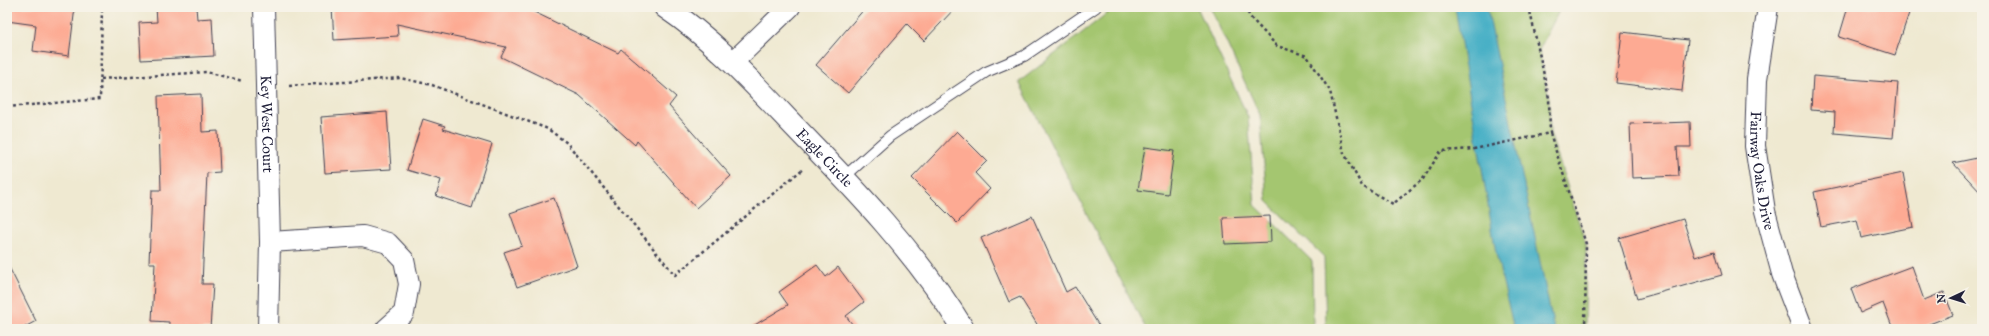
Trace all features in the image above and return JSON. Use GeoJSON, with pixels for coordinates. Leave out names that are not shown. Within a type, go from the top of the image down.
{"type":"FeatureCollection","features":[{"type":"Feature","properties":{"kind":"street","name":"Key West Court"},"geometry":{"type":"LineString","coordinates":[[264,7],[270,242],[268,329]]}},
{"type":"Feature","properties":{"kind":"street","name":"Eagle Circle"},"geometry":{"type":"LineString","coordinates":[[665,7],[733,62],[821,154],[907,249],[960,328]]}},
{"type":"Feature","properties":{"kind":"street"},"geometry":{"type":"LineString","coordinates":[[733,62],[790,7]]}},
{"type":"Feature","properties":{"kind":"street","name":"Fairway Oaks Drive"},"geometry":{"type":"LineString","coordinates":[[1768,7],[1757,79],[1756,146],[1765,211],[1782,274],[1803,329]]}},
{"type":"Feature","properties":{"kind":"street"},"geometry":{"type":"LineString","coordinates":[[270,242],[364,236],[388,243],[404,260],[409,284],[404,313],[386,329]]}},
{"type":"Feature","properties":{"kind":"lane"},"geometry":{"type":"LineString","coordinates":[[843,178],[890,136],[986,72],[1024,56],[1096,7]]}},
{"type":"Feature","properties":{"kind":"path"},"geometry":{"type":"LineString","coordinates":[[7,108],[100,99],[102,7]]}},
{"type":"Feature","properties":{"kind":"path"},"geometry":{"type":"LineString","coordinates":[[1246,7],[1250,18],[1277,46],[1308,56],[1330,91],[1344,153],[1362,186],[1393,204],[1423,179],[1441,151],[1474,149],[1550,133]]}},
{"type":"Feature","properties":{"kind":"path"},"geometry":{"type":"LineString","coordinates":[[1529,7],[1549,98],[1550,133],[1586,244],[1585,329]]}},
{"type":"Feature","properties":{"kind":"path"},"geometry":{"type":"LineString","coordinates":[[101,80],[206,72],[267,87],[400,78],[432,85],[548,129],[567,143],[675,274],[821,154]]}},
{"type":"Feature","properties":{"kind":"path"},"geometry":{"type":"LineString","coordinates":[[1574,329],[1584,325]]}},
{"type":"Feature","properties":{"kind":"green space"},"geometry":{"type":"Polygon","coordinates":[[[1115,7],[1197,7],[1248,117],[1255,205],[1312,261],[1313,329],[1146,329],[1019,82],[1115,7]]]}},
{"type":"Feature","properties":{"kind":"green space"},"geometry":{"type":"Polygon","coordinates":[[[1210,7],[1561,7],[1539,50],[1549,98],[1550,133],[1586,244],[1585,329],[1326,329],[1324,257],[1267,201],[1260,115],[1210,7]]]}},
{"type":"Feature","properties":{"kind":"water"},"geometry":{"type":"Polygon","coordinates":[[[1455,7],[1487,7],[1554,329],[1514,329],[1496,253],[1455,7]]]}},
{"type":"Feature","properties":{"kind":"building"},"geometry":{"type":"Polygon","coordinates":[[[7,7],[75,7],[69,56],[33,51],[36,25],[7,21],[7,7]]]}},
{"type":"Feature","properties":{"kind":"building"},"geometry":{"type":"Polygon","coordinates":[[[156,7],[196,7],[197,19],[212,18],[214,56],[141,60],[139,23],[157,22],[156,7]]]}},
{"type":"Feature","properties":{"kind":"building"},"geometry":{"type":"Polygon","coordinates":[[[332,7],[524,7],[618,53],[621,49],[676,97],[669,106],[731,176],[696,208],[637,141],[635,145],[579,95],[501,57],[506,47],[397,24],[398,36],[334,40],[332,7]]]}},
{"type":"Feature","properties":{"kind":"building"},"geometry":{"type":"Polygon","coordinates":[[[866,7],[956,7],[924,41],[907,24],[848,93],[816,65],[866,7]]]}},
{"type":"Feature","properties":{"kind":"building"},"geometry":{"type":"Polygon","coordinates":[[[1848,7],[1911,7],[1895,55],[1839,37],[1848,7]]]}},
{"type":"Feature","properties":{"kind":"building"},"geometry":{"type":"Polygon","coordinates":[[[1622,32],[1688,40],[1682,91],[1616,83],[1622,32]]]}},
{"type":"Feature","properties":{"kind":"building"},"geometry":{"type":"Polygon","coordinates":[[[1813,76],[1898,83],[1893,138],[1834,133],[1835,112],[1811,110],[1813,76]]]}},
{"type":"Feature","properties":{"kind":"building"},"geometry":{"type":"Polygon","coordinates":[[[201,94],[202,132],[218,131],[220,172],[207,173],[202,284],[213,284],[210,329],[169,329],[169,322],[152,321],[155,263],[149,263],[152,190],[161,190],[158,96],[201,94]]]}},
{"type":"Feature","properties":{"kind":"building"},"geometry":{"type":"Polygon","coordinates":[[[387,112],[391,169],[325,173],[321,117],[387,112]]]}},
{"type":"Feature","properties":{"kind":"building"},"geometry":{"type":"Polygon","coordinates":[[[423,119],[445,126],[443,129],[492,144],[472,208],[436,196],[441,180],[407,170],[423,119]]]}},
{"type":"Feature","properties":{"kind":"building"},"geometry":{"type":"Polygon","coordinates":[[[1690,122],[1691,147],[1677,147],[1679,176],[1632,178],[1630,124],[1690,122]]]}},
{"type":"Feature","properties":{"kind":"building"},"geometry":{"type":"Polygon","coordinates":[[[957,131],[987,161],[975,173],[990,189],[957,223],[912,178],[957,131]]]}},
{"type":"Feature","properties":{"kind":"building"},"geometry":{"type":"Polygon","coordinates":[[[1145,147],[1174,151],[1168,194],[1138,190],[1145,147]]]}},
{"type":"Feature","properties":{"kind":"building"},"geometry":{"type":"Polygon","coordinates":[[[1982,157],[1982,194],[1953,163],[1982,157]]]}},
{"type":"Feature","properties":{"kind":"building"},"geometry":{"type":"Polygon","coordinates":[[[1903,173],[1913,227],[1861,238],[1857,220],[1821,227],[1814,192],[1903,173]]]}},
{"type":"Feature","properties":{"kind":"building"},"geometry":{"type":"Polygon","coordinates":[[[554,198],[577,266],[517,287],[504,252],[522,246],[510,213],[554,198]]]}},
{"type":"Feature","properties":{"kind":"building"},"geometry":{"type":"Polygon","coordinates":[[[1032,216],[1066,292],[1075,287],[1101,329],[1040,329],[1020,297],[1009,302],[981,238],[1032,216]]]}},
{"type":"Feature","properties":{"kind":"building"},"geometry":{"type":"Polygon","coordinates":[[[1270,216],[1271,242],[1225,244],[1223,218],[1270,216]]]}},
{"type":"Feature","properties":{"kind":"building"},"geometry":{"type":"Polygon","coordinates":[[[1683,219],[1695,257],[1715,251],[1722,275],[1637,299],[1619,238],[1683,219]]]}},
{"type":"Feature","properties":{"kind":"building"},"geometry":{"type":"Polygon","coordinates":[[[7,263],[36,321],[21,329],[7,329],[7,263]]]}},
{"type":"Feature","properties":{"kind":"building"},"geometry":{"type":"Polygon","coordinates":[[[817,265],[826,277],[838,267],[864,302],[846,316],[856,329],[748,329],[788,305],[779,292],[817,265]]]}},
{"type":"Feature","properties":{"kind":"building"},"geometry":{"type":"Polygon","coordinates":[[[1912,266],[1924,300],[1944,292],[1953,315],[1916,329],[1893,329],[1883,303],[1860,313],[1851,289],[1912,266]]]}}]}
